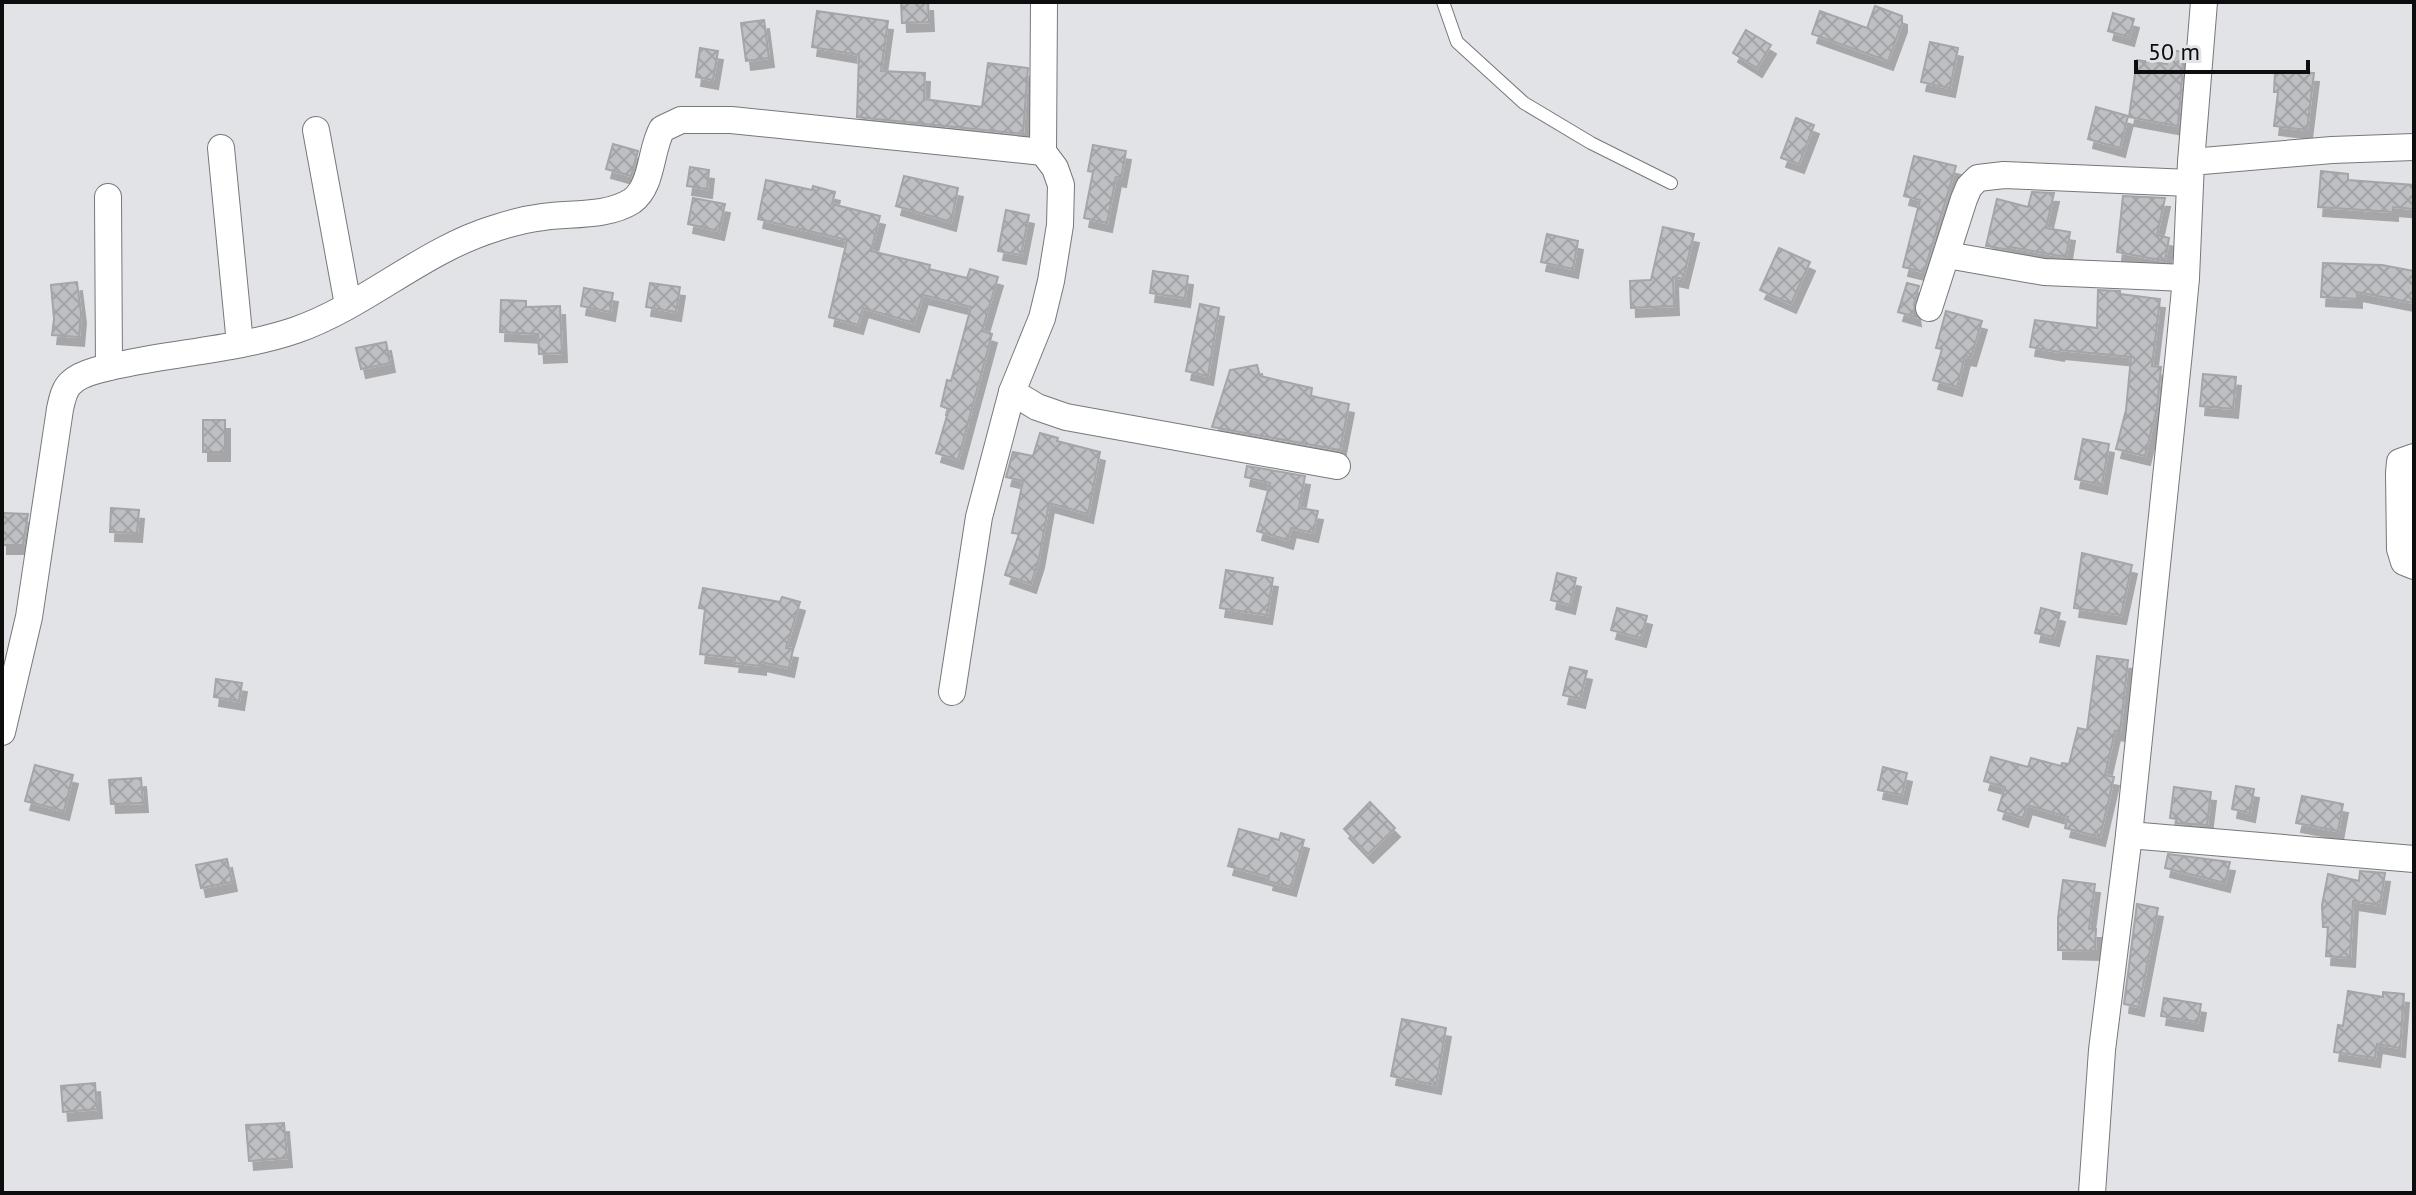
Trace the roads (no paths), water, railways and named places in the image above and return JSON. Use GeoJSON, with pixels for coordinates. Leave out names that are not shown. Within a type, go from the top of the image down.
{"type":"FeatureCollection","features":[{"type":"Feature","properties":{"kind":"street"},"geometry":{"type":"LineString","coordinates":[[952,692],[979,517],[1012,392],[1042,318],[1060,225],[1061,185],[1055,168],[1043,152],[1044,2]]}},
{"type":"Feature","properties":{"kind":"street"},"geometry":{"type":"LineString","coordinates":[[2092,1193],[2102,1050],[2129,835],[2186,278],[2204,2]]}},
{"type":"Feature","properties":{"kind":"street"},"geometry":{"type":"LineString","coordinates":[[2,732],[29,617],[62,400],[71,382],[109,367],[240,344],[296,330],[348,305],[455,243],[483,232],[541,217],[614,209],[629,203],[638,196],[645,183],[662,129],[681,120],[731,120],[1043,152]]}},
{"type":"Feature","properties":{"kind":"street"},"geometry":{"type":"LineString","coordinates":[[316,130],[348,305]]}},
{"type":"Feature","properties":{"kind":"street"},"geometry":{"type":"LineString","coordinates":[[1929,308],[1964,199],[1969,187],[1978,178],[2191,173],[2332,150],[2414,147]]}},
{"type":"Feature","properties":{"kind":"street"},"geometry":{"type":"LineString","coordinates":[[221,148],[240,344]]}},
{"type":"Feature","properties":{"kind":"street"},"geometry":{"type":"LineString","coordinates":[[108,197],[109,367]]}},
{"type":"Feature","properties":{"kind":"street"},"geometry":{"type":"LineString","coordinates":[[1947,255],[2044,272],[2186,278]]}},
{"type":"Feature","properties":{"kind":"street"},"geometry":{"type":"LineString","coordinates":[[1012,392],[1037,407],[1066,417],[1337,466]]}},
{"type":"Feature","properties":{"kind":"street"},"geometry":{"type":"LineString","coordinates":[[2414,457],[2400,462],[2399,473],[2400,549],[2404,562],[2414,566]]}},
{"type":"Feature","properties":{"kind":"street"},"geometry":{"type":"LineString","coordinates":[[2129,835],[2414,859]]}},
{"type":"Feature","properties":{"kind":"lane"},"geometry":{"type":"LineString","coordinates":[[1443,2],[1457,42],[1524,103],[1591,143],[1671,183]]}}]}
